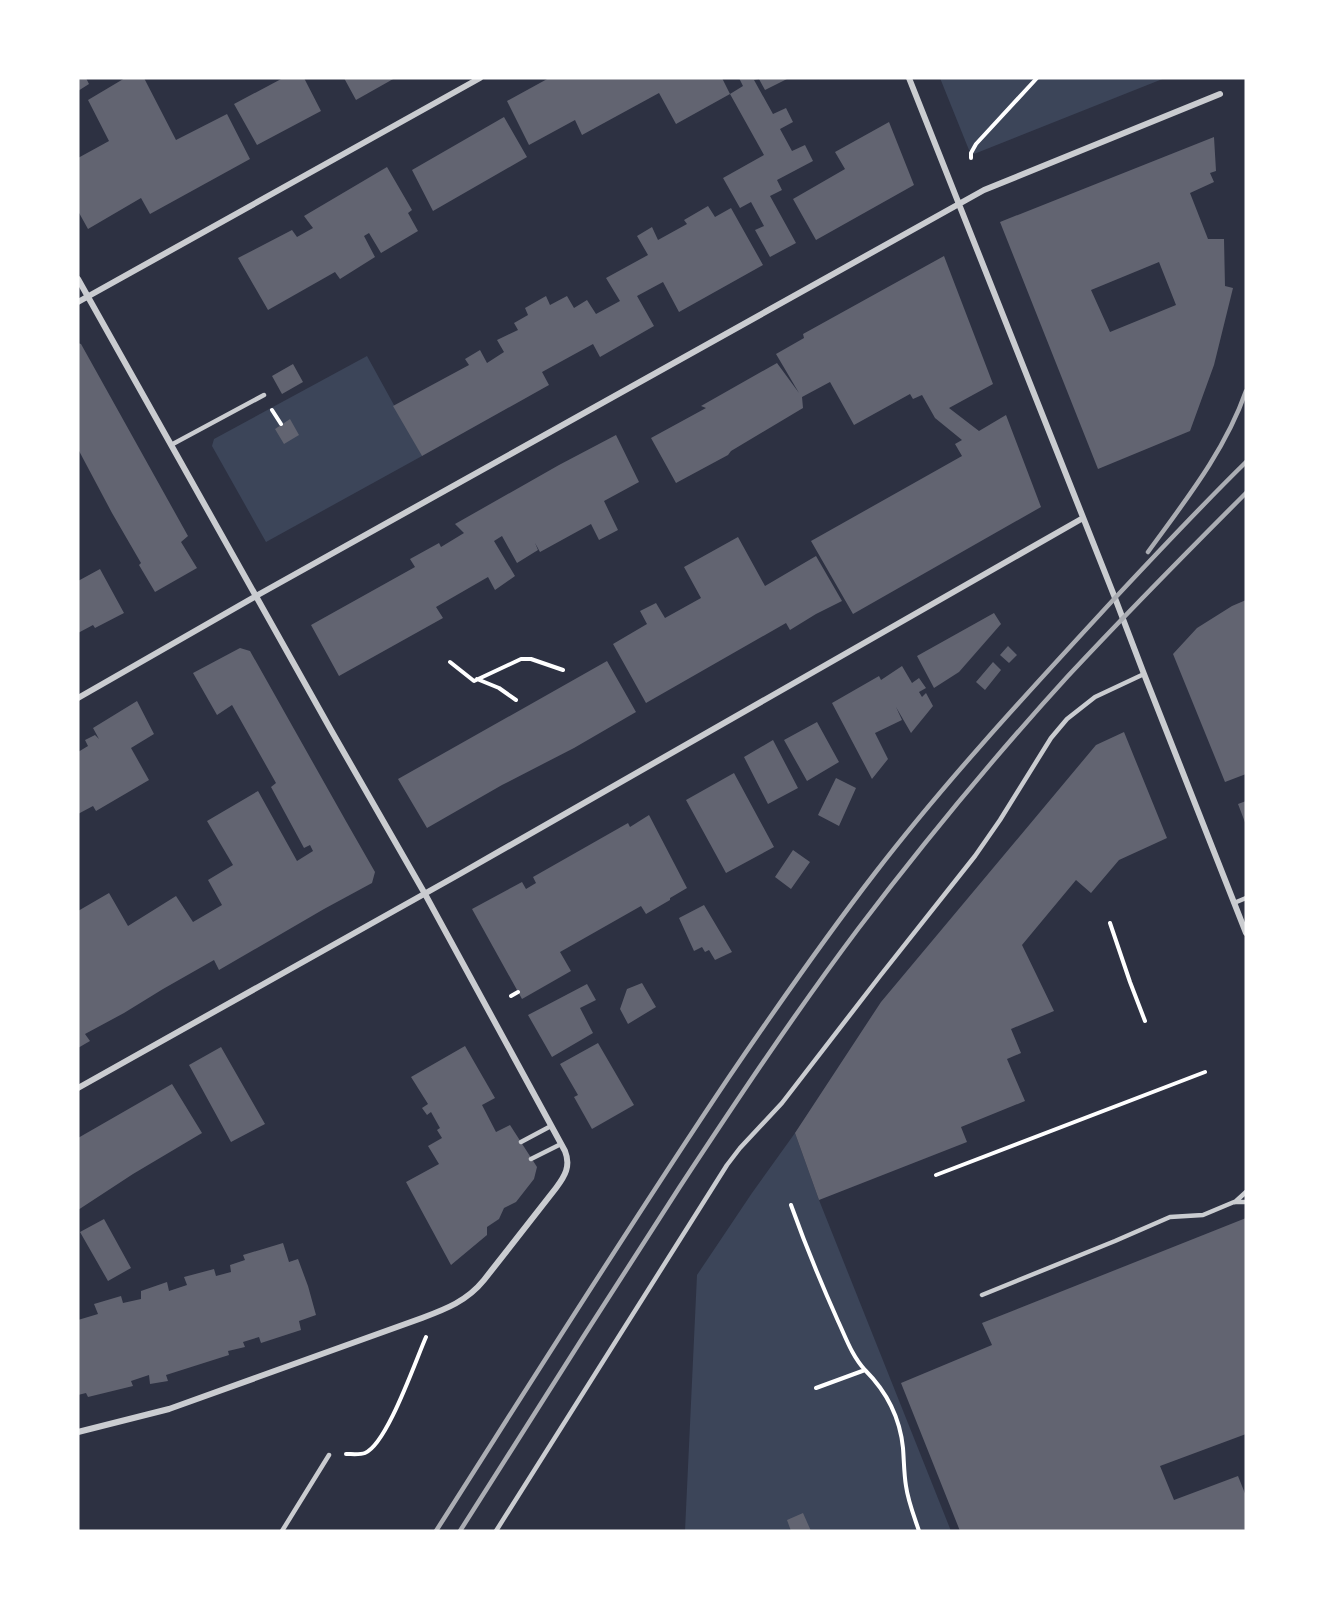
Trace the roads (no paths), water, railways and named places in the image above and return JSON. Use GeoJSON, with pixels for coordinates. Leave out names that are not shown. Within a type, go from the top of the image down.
{"type":"FeatureCollection","features":[{"type":"Feature","properties":{"kind":"street"},"geometry":{"type":"LineString","coordinates":[[78,302],[480,78]]}},
{"type":"Feature","properties":{"kind":"street"},"geometry":{"type":"LineString","coordinates":[[909,78],[1116,597],[1246,933]]}},
{"type":"Feature","properties":{"kind":"street"},"geometry":{"type":"LineString","coordinates":[[78,698],[256,596],[984,190],[1220,94]]}},
{"type":"Feature","properties":{"kind":"street"},"geometry":{"type":"LineString","coordinates":[[78,279],[425,894],[561,1144],[568,1161],[565,1173],[556,1188],[484,1281],[461,1302],[434,1314],[169,1409],[78,1432]]}},
{"type":"Feature","properties":{"kind":"street"},"geometry":{"type":"LineString","coordinates":[[78,1088],[425,894],[1083,518]]}},
{"type":"Feature","properties":{"kind":"lane"},"geometry":{"type":"LineString","coordinates":[[171,445],[264,395]]}},
{"type":"Feature","properties":{"kind":"lane"},"geometry":{"type":"LineString","coordinates":[[496,1531],[727,1165],[782,1103],[975,856],[1051,738],[1067,719],[1095,696],[1144,674]]}},
{"type":"Feature","properties":{"kind":"lane"},"geometry":{"type":"LineString","coordinates":[[1234,903],[1246,898]]}},
{"type":"Feature","properties":{"kind":"lane"},"geometry":{"type":"LineString","coordinates":[[520,1143],[551,1126]]}},
{"type":"Feature","properties":{"kind":"lane"},"geometry":{"type":"LineString","coordinates":[[531,1159],[561,1144]]}},
{"type":"Feature","properties":{"kind":"lane"},"geometry":{"type":"LineString","coordinates":[[982,1295],[1170,1217],[1203,1215],[1234,1202],[1246,1192]]}},
{"type":"Feature","properties":{"kind":"lane"},"geometry":{"type":"LineString","coordinates":[[1234,1202],[1246,1202]]}},
{"type":"Feature","properties":{"kind":"lane"},"geometry":{"type":"LineString","coordinates":[[282,1531],[329,1455]]}},
{"type":"Feature","properties":{"kind":"railway"},"geometry":{"type":"LineString","coordinates":[[1148,552],[1216,455],[1246,391]]}},
{"type":"Feature","properties":{"kind":"railway"},"geometry":{"type":"LineString","coordinates":[[436,1531],[581,1303],[729,1077],[856,898],[903,837],[992,733],[1131,581],[1246,462]]}},
{"type":"Feature","properties":{"kind":"railway"},"geometry":{"type":"LineString","coordinates":[[460,1531],[701,1155],[789,1025],[858,929],[908,864],[1013,737],[1068,676],[1246,493]]}}]}
